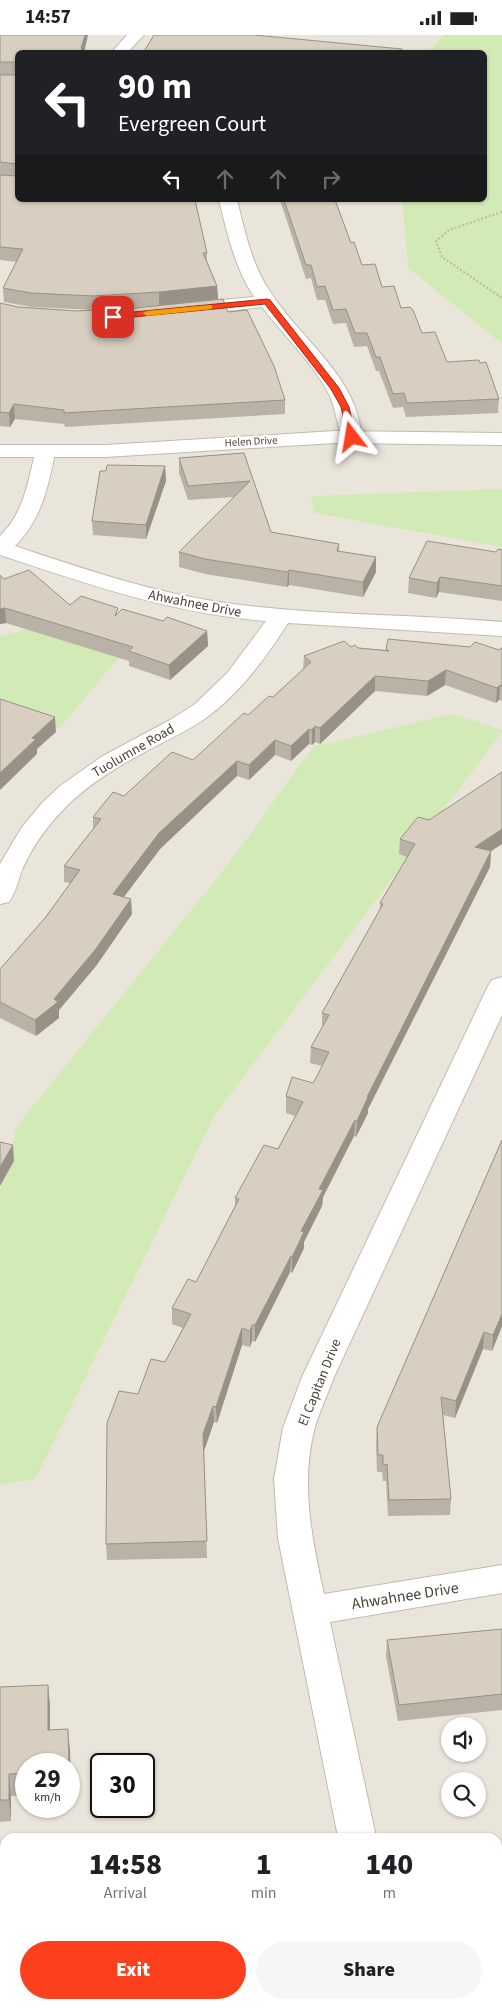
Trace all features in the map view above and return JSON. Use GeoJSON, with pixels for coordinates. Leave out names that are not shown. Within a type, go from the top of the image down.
{"type":"FeatureCollection","features":[{"type":"Feature","properties":{"kind":"street"},"geometry":{"type":"LineString","coordinates":[[121,50],[136,35]]}},
{"type":"Feature","properties":{"kind":"street"},"geometry":{"type":"LineString","coordinates":[[229,202],[244,259],[267,301],[335,388],[345,407],[352,437]]}},
{"type":"Feature","properties":{"kind":"street"},"geometry":{"type":"LineString","coordinates":[[170,311],[267,301]]}},
{"type":"Feature","properties":{"kind":"street","name":"Helen Drive"},"geometry":{"type":"LineString","coordinates":[[0,451],[45,453],[352,437],[502,439]]}},
{"type":"Feature","properties":{"kind":"street","name":"Ahwahnee Drive"},"geometry":{"type":"LineString","coordinates":[[45,453],[31,511],[19,530],[0,548],[120,587],[171,600],[225,610],[281,617],[456,624],[502,629]]}},
{"type":"Feature","properties":{"kind":"street","name":"Tuolumne Road"},"geometry":{"type":"LineString","coordinates":[[0,896],[9,868],[24,840],[48,811],[76,783],[134,748],[170,730],[202,709],[251,662],[281,617]]}},
{"type":"Feature","properties":{"kind":"street","name":"El Capitan Drive"},"geometry":{"type":"LineString","coordinates":[[356,1833],[295,1538],[291,1479],[299,1428],[318,1377],[502,986]]}},
{"type":"Feature","properties":{"kind":"street","name":"Ahwahnee Drive"},"geometry":{"type":"LineString","coordinates":[[309,1611],[502,1579]]}},
{"type":"Feature","properties":{"kind":"path"},"geometry":{"type":"LineString","coordinates":[[502,212],[450,230],[436,241],[442,257],[502,298]]}},
{"type":"Feature","properties":{"kind":"shaded area"},"geometry":{"type":"Polygon","coordinates":[[[0,35],[443,35],[431,50],[15,50],[15,202],[402,202],[408,268],[502,344],[502,1833],[0,1833],[0,35]]]}},
{"type":"Feature","properties":{"kind":"green space"},"geometry":{"type":"Polygon","coordinates":[[[443,35],[502,35],[502,344],[408,268],[402,202],[487,202],[487,50],[431,50],[443,35]]]}},
{"type":"Feature","properties":{"kind":"green space"},"geometry":{"type":"Polygon","coordinates":[[[502,489],[502,547],[315,513],[311,496],[502,489]]]}},
{"type":"Feature","properties":{"kind":"green space"},"geometry":{"type":"Polygon","coordinates":[[[72,615],[129,645],[60,728],[0,725],[0,637],[72,615]]]}},
{"type":"Feature","properties":{"kind":"green space"},"geometry":{"type":"Polygon","coordinates":[[[452,714],[502,730],[502,732],[215,1115],[35,1479],[0,1485],[0,1191],[17,1126],[229,863],[313,747],[452,714]]]}},
{"type":"Feature","properties":{"kind":"building"},"geometry":{"type":"Polygon","coordinates":[[[0,35],[85,35],[82,50],[15,50],[15,62],[0,62],[0,35]]]}},
{"type":"Feature","properties":{"kind":"building"},"geometry":{"type":"Polygon","coordinates":[[[154,35],[254,35],[402,49],[402,50],[145,50],[154,35]]]}},
{"type":"Feature","properties":{"kind":"building"},"geometry":{"type":"Polygon","coordinates":[[[0,75],[15,75],[15,164],[0,162],[0,75]]]}},
{"type":"Feature","properties":{"kind":"building"},"geometry":{"type":"Polygon","coordinates":[[[0,175],[15,176],[15,202],[195,202],[207,253],[203,253],[217,286],[94,296],[31,293],[3,288],[23,249],[0,247],[0,175]]]}},
{"type":"Feature","properties":{"kind":"building"},"geometry":{"type":"Polygon","coordinates":[[[285,202],[336,202],[351,243],[354,242],[362,265],[375,264],[382,287],[394,286],[401,308],[410,307],[413,310],[422,333],[435,332],[447,362],[479,360],[480,363],[486,362],[499,399],[407,403],[404,393],[393,394],[380,357],[376,357],[367,333],[355,333],[346,309],[333,310],[325,286],[317,287],[311,265],[306,265],[285,202]]]}},
{"type":"Feature","properties":{"kind":"building"},"geometry":{"type":"Polygon","coordinates":[[[223,299],[228,312],[247,310],[274,366],[285,400],[64,413],[64,410],[14,404],[9,413],[0,412],[0,303],[18,307],[77,311],[135,308],[223,299]]]}},
{"type":"Feature","properties":{"kind":"building"},"geometry":{"type":"Polygon","coordinates":[[[244,453],[271,532],[339,544],[337,551],[376,557],[363,582],[205,559],[179,552],[250,481],[188,486],[179,458],[244,453]]]}},
{"type":"Feature","properties":{"kind":"building"},"geometry":{"type":"Polygon","coordinates":[[[107,465],[165,466],[146,525],[92,521],[100,471],[106,471],[107,465]]]}},
{"type":"Feature","properties":{"kind":"building"},"geometry":{"type":"Polygon","coordinates":[[[427,541],[496,552],[498,549],[502,550],[502,586],[440,577],[437,583],[409,578],[427,541]]]}},
{"type":"Feature","properties":{"kind":"building"},"geometry":{"type":"Polygon","coordinates":[[[29,570],[70,605],[81,596],[118,608],[115,616],[122,609],[163,621],[167,617],[207,631],[169,665],[129,651],[133,647],[5,608],[0,609],[0,575],[4,579],[29,570]]]}},
{"type":"Feature","properties":{"kind":"building"},"geometry":{"type":"Polygon","coordinates":[[[388,639],[470,647],[475,642],[499,650],[502,648],[502,686],[500,685],[497,688],[446,670],[428,681],[375,676],[320,728],[315,726],[312,730],[309,729],[291,746],[275,740],[249,765],[237,761],[159,833],[113,894],[131,899],[95,950],[54,999],[58,1002],[35,1020],[0,1002],[0,969],[45,918],[80,870],[64,866],[101,819],[93,817],[113,792],[124,796],[172,752],[193,760],[244,713],[248,715],[269,696],[273,697],[311,662],[304,656],[344,641],[351,647],[355,645],[358,648],[389,651],[386,649],[388,639]]]}},
{"type":"Feature","properties":{"kind":"building"},"geometry":{"type":"Polygon","coordinates":[[[0,699],[55,717],[32,738],[36,739],[0,773],[0,699]]]}},
{"type":"Feature","properties":{"kind":"building"},"geometry":{"type":"Polygon","coordinates":[[[502,772],[502,829],[475,847],[491,851],[367,1097],[357,1121],[355,1120],[319,1189],[323,1190],[301,1231],[304,1232],[292,1257],[255,1325],[252,1325],[250,1331],[242,1328],[216,1407],[213,1406],[203,1434],[207,1541],[106,1544],[107,1423],[119,1391],[138,1394],[151,1359],[165,1362],[191,1314],[172,1308],[188,1279],[196,1282],[239,1199],[235,1198],[264,1145],[278,1149],[303,1102],[286,1096],[292,1077],[313,1083],[317,1076],[329,1052],[311,1047],[329,1015],[322,1013],[383,904],[380,903],[415,844],[400,839],[418,817],[429,820],[502,772]]]}},
{"type":"Feature","properties":{"kind":"building"},"geometry":{"type":"Polygon","coordinates":[[[502,1140],[502,1314],[493,1335],[484,1332],[456,1401],[441,1397],[451,1499],[389,1500],[387,1464],[383,1465],[383,1455],[378,1455],[377,1427],[502,1140]]]}},
{"type":"Feature","properties":{"kind":"building"},"geometry":{"type":"Polygon","coordinates":[[[0,1142],[13,1145],[0,1167],[0,1142]]]}},
{"type":"Feature","properties":{"kind":"building"},"geometry":{"type":"Polygon","coordinates":[[[502,1629],[502,1694],[399,1705],[387,1640],[502,1629]]]}},
{"type":"Feature","properties":{"kind":"building"},"geometry":{"type":"Polygon","coordinates":[[[48,1685],[48,1730],[68,1729],[69,1753],[15,1753],[15,1774],[9,1774],[9,1800],[0,1800],[0,1687],[48,1685]]]}},
{"type":"Feature","properties":{"kind":"slow traffic"},"geometry":{"type":"LineString","coordinates":[[147,313],[210,307]]}},
{"type":"Feature","properties":{"kind":"route"},"geometry":{"type":"LineString","coordinates":[[113,317],[267,301],[335,388],[345,407],[352,437]]}}]}
